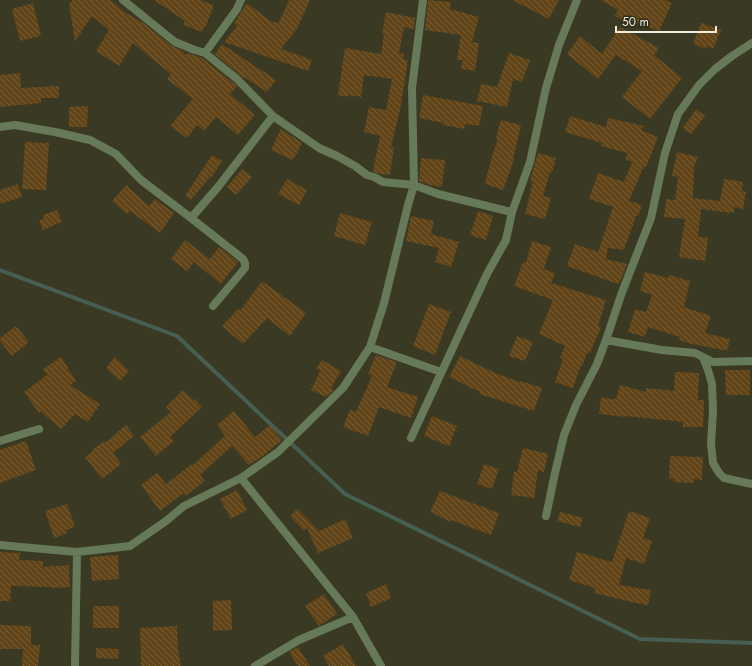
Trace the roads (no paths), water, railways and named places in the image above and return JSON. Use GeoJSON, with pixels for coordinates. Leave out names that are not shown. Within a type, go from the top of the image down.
{"type":"FeatureCollection","features":[{"type":"Feature","properties":{"kind":"street"},"geometry":{"type":"LineString","coordinates":[[123,0],[175,42],[205,53],[237,79],[272,116],[319,148],[355,166],[367,175],[383,182],[414,185],[438,194],[512,212]]}},
{"type":"Feature","properties":{"kind":"street"},"geometry":{"type":"LineString","coordinates":[[205,53],[241,0]]}},
{"type":"Feature","properties":{"kind":"street"},"geometry":{"type":"LineString","coordinates":[[0,545],[77,552],[130,546],[166,521],[184,506],[241,478],[278,452],[342,388],[370,347],[384,303],[414,185],[412,88],[423,0]]}},
{"type":"Feature","properties":{"kind":"street"},"geometry":{"type":"LineString","coordinates":[[411,438],[487,274],[506,240],[512,212],[530,162],[546,88],[559,45],[577,0]]}},
{"type":"Feature","properties":{"kind":"street"},"geometry":{"type":"LineString","coordinates":[[546,516],[564,435],[576,405],[597,364],[621,295],[651,218],[665,153],[678,114],[699,85],[715,69],[752,43]]}},
{"type":"Feature","properties":{"kind":"street"},"geometry":{"type":"LineString","coordinates":[[191,218],[218,187],[272,116]]}},
{"type":"Feature","properties":{"kind":"street"},"geometry":{"type":"LineString","coordinates":[[0,127],[15,125],[90,140],[116,154],[141,180],[242,259],[245,263],[245,268],[213,306]]}},
{"type":"Feature","properties":{"kind":"street"},"geometry":{"type":"LineString","coordinates":[[606,340],[662,350],[696,353],[713,362],[752,361]]}},
{"type":"Feature","properties":{"kind":"street"},"geometry":{"type":"LineString","coordinates":[[370,347],[441,372]]}},
{"type":"Feature","properties":{"kind":"street"},"geometry":{"type":"LineString","coordinates":[[703,357],[712,384],[713,411],[711,444],[713,463],[724,478],[752,484]]}},
{"type":"Feature","properties":{"kind":"street"},"geometry":{"type":"LineString","coordinates":[[0,441],[39,429]]}},
{"type":"Feature","properties":{"kind":"street"},"geometry":{"type":"LineString","coordinates":[[241,478],[353,617],[381,666]]}},
{"type":"Feature","properties":{"kind":"street"},"geometry":{"type":"LineString","coordinates":[[74,666],[77,552]]}},
{"type":"Feature","properties":{"kind":"street"},"geometry":{"type":"LineString","coordinates":[[256,666],[299,640],[353,617]]}},
{"type":"Feature","properties":{"kind":"waterway"},"geometry":{"type":"LineString","coordinates":[[0,270],[177,336],[345,494],[640,639],[752,643]]}}]}
